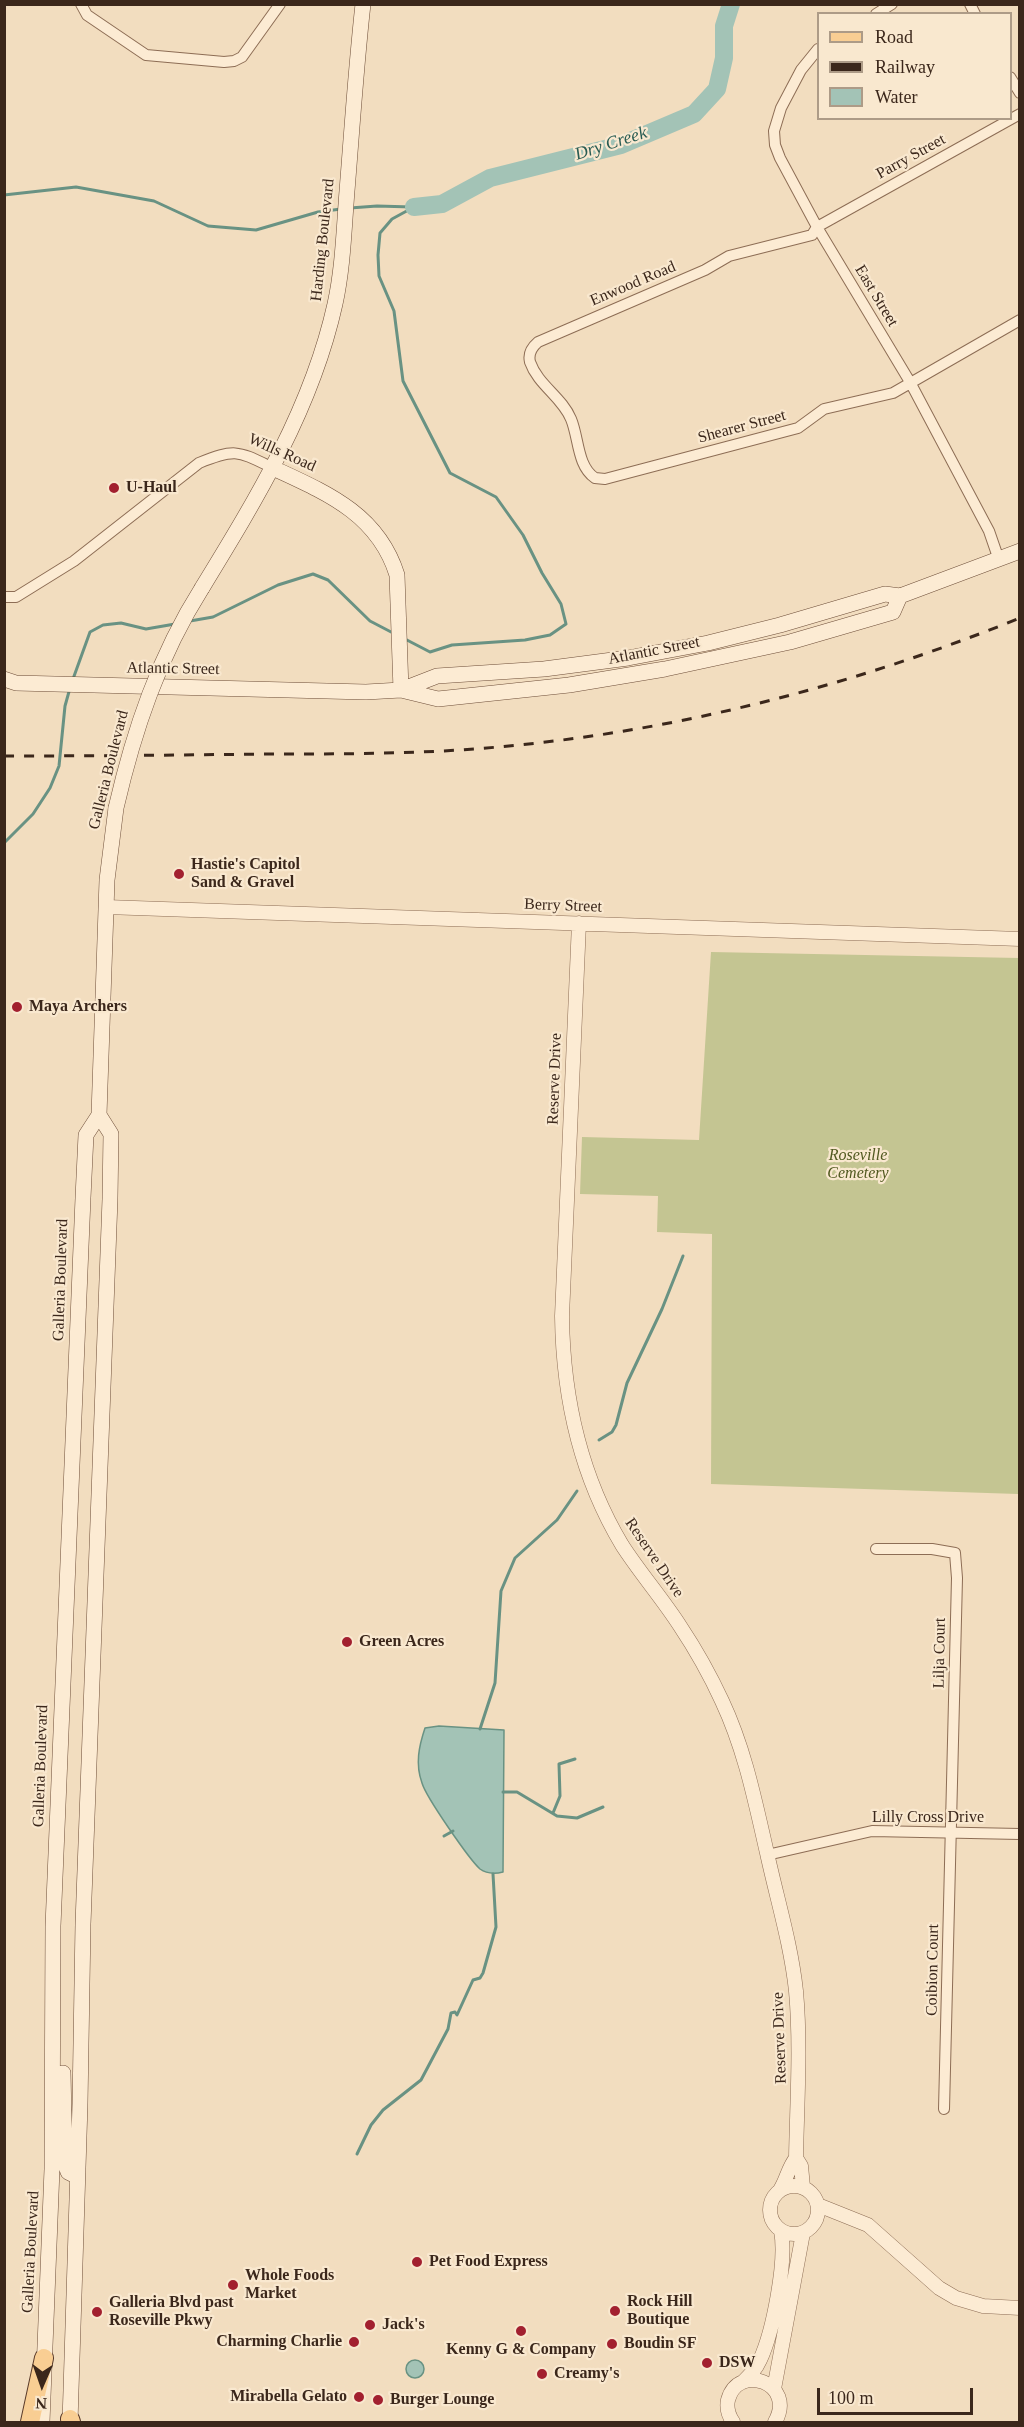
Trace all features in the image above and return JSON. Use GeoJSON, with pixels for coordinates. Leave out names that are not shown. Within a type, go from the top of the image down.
{"type":"FeatureCollection","features":[{"type":"Feature","properties":{"kind":"main road","name":"Harding Boulevard"},"geometry":{"type":"LineString","coordinates":[[273,468],[306,397],[336,302],[344,237],[363,4]]}},
{"type":"Feature","properties":{"kind":"main road","name":"Galleria Boulevard"},"geometry":{"type":"LineString","coordinates":[[42,2422],[51,2214],[53,1926],[83,1189],[86,1135],[99,1115],[110,842],[116,808],[142,710],[182,620],[273,468]]}},
{"type":"Feature","properties":{"kind":"main road","name":"Wills Road"},"geometry":{"type":"LineString","coordinates":[[273,468],[353,510],[374,530],[392,558],[397,574],[401,690]]}},
{"type":"Feature","properties":{"kind":"main road","name":"Atlantic Street"},"geometry":{"type":"LineString","coordinates":[[401,690],[437,676],[544,669],[628,658],[780,625],[885,594],[900,596],[1020,551]]}},
{"type":"Feature","properties":{"kind":"main road","name":"Atlantic Street"},"geometry":{"type":"LineString","coordinates":[[8,683],[366,692],[401,690],[438,699],[569,685],[651,671],[789,642],[893,612],[900,596]]}},
{"type":"Feature","properties":{"kind":"main road"},"geometry":{"type":"LineString","coordinates":[[651,671],[665,661],[767,639],[775,634],[780,625]]}},
{"type":"Feature","properties":{"kind":"main road","name":"Galleria Boulevard"},"geometry":{"type":"LineString","coordinates":[[70,2421],[83,1924],[110,1199],[111,1134],[99,1115]]}},
{"type":"Feature","properties":{"kind":"main road"},"geometry":{"type":"LineString","coordinates":[[53,2033],[63,2056],[65,2166],[70,2174],[76,2176]]}},
{"type":"Feature","properties":{"kind":"main road"},"geometry":{"type":"LineString","coordinates":[[30,2422],[44,2358]]}},
{"type":"Feature","properties":{"kind":"street"},"geometry":{"type":"LineString","coordinates":[[81,4],[87,15],[146,55],[224,62],[242,57],[280,4]]}},
{"type":"Feature","properties":{"kind":"street"},"geometry":{"type":"LineString","coordinates":[[879,12],[892,4]]}},
{"type":"Feature","properties":{"kind":"street","name":"East Street"},"geometry":{"type":"LineString","coordinates":[[817,51],[801,70],[781,108],[774,131],[775,145],[817,227],[910,382],[989,531],[999,560]]}},
{"type":"Feature","properties":{"kind":"street"},"geometry":{"type":"LineString","coordinates":[[1012,78],[1020,93]]}},
{"type":"Feature","properties":{"kind":"street","name":"Parry Street"},"geometry":{"type":"LineString","coordinates":[[817,227],[1009,120]]}},
{"type":"Feature","properties":{"kind":"street","name":"Enwood Road"},"geometry":{"type":"LineString","coordinates":[[567,410],[538,377],[531,363],[529,354],[538,342],[705,270],[729,255],[812,235],[817,227]]}},
{"type":"Feature","properties":{"kind":"street","name":"Shearer Street"},"geometry":{"type":"LineString","coordinates":[[567,410],[572,420],[585,468],[596,478],[604,479],[798,428],[817,412],[893,393],[1020,320]]}},
{"type":"Feature","properties":{"kind":"street","name":"Wills Road"},"geometry":{"type":"LineString","coordinates":[[4,597],[16,597],[74,561],[199,464],[221,454],[233,452],[241,453],[273,468]]}},
{"type":"Feature","properties":{"kind":"street","name":"Berry Street"},"geometry":{"type":"LineString","coordinates":[[106,907],[1020,939]]}},
{"type":"Feature","properties":{"kind":"street","name":"Reserve Drive"},"geometry":{"type":"LineString","coordinates":[[579,923],[562,1316],[564,1367],[572,1418],[587,1469],[606,1516],[626,1551],[698,1654],[729,1717],[747,1767],[787,1942],[797,2007],[796,2158],[801,2166],[803,2187]]}},
{"type":"Feature","properties":{"kind":"street","name":"Lilja Court"},"geometry":{"type":"LineString","coordinates":[[876,1549],[932,1549],[955,1553],[957,1578],[951,1833]]}},
{"type":"Feature","properties":{"kind":"street","name":"Lilly Cross Drive"},"geometry":{"type":"LineString","coordinates":[[767,1855],[872,1832],[1020,1834]]}},
{"type":"Feature","properties":{"kind":"street","name":"Coibion Court"},"geometry":{"type":"LineString","coordinates":[[944,2109],[951,1833]]}},
{"type":"Feature","properties":{"kind":"street","name":"Reserve Drive"},"geometry":{"type":"LineString","coordinates":[[780,2190],[796,2158]]}},
{"type":"Feature","properties":{"kind":"street"},"geometry":{"type":"LineString","coordinates":[[795,2185],[803,2187],[815,2197],[817,2212],[809,2229],[803,2233],[788,2234],[775,2225],[770,2211],[774,2195],[780,2190],[795,2185]]}},
{"type":"Feature","properties":{"kind":"street"},"geometry":{"type":"LineString","coordinates":[[817,2212],[840,2214],[859,2220],[876,2231],[946,2293],[969,2303],[983,2306],[1020,2308]]}},
{"type":"Feature","properties":{"kind":"street"},"geometry":{"type":"LineString","coordinates":[[732,2422],[727,2406],[728,2398],[756,2366],[766,2342],[780,2279],[783,2242],[781,2231]]}},
{"type":"Feature","properties":{"kind":"street"},"geometry":{"type":"LineString","coordinates":[[775,2422],[781,2406],[774,2389],[803,2233]]}},
{"type":"Feature","properties":{"kind":"street"},"geometry":{"type":"LineString","coordinates":[[743,2382],[760,2380],[774,2389]]}},
{"type":"Feature","properties":{"kind":"green space","name":"Roseville Cemetery"},"geometry":{"type":"Polygon","coordinates":[[[711,952],[1019,958],[1018,1494],[711,1484],[712,1234],[657,1232],[658,1196],[580,1194],[582,1137],[699,1140],[711,952]]]}},
{"type":"Feature","properties":{"kind":"water"},"geometry":{"type":"Polygon","coordinates":[[[439,1726],[504,1730],[503,1872],[491,1873],[480,1869],[448,1828],[425,1790],[419,1769],[421,1742],[425,1728],[439,1726]]]}},
{"type":"Feature","properties":{"kind":"water"},"geometry":{"type":"Polygon","coordinates":[[[415,2360],[421,2363],[424,2369],[421,2375],[415,2378],[409,2375],[406,2369],[409,2363],[415,2360]]]}},
{"type":"Feature","properties":{"kind":"waterway","name":"Dry Creek"},"geometry":{"type":"LineString","coordinates":[[414,207],[442,204],[490,178],[621,145],[694,114],[717,89],[724,58],[724,26],[731,4]]}},
{"type":"Feature","properties":{"kind":"waterway"},"geometry":{"type":"LineString","coordinates":[[4,195],[76,187],[154,201],[208,226],[256,230],[318,212],[341,209]]}},
{"type":"Feature","properties":{"kind":"waterway"},"geometry":{"type":"LineString","coordinates":[[350,208],[412,207]]}},
{"type":"Feature","properties":{"kind":"waterway"},"geometry":{"type":"LineString","coordinates":[[405,639],[430,652],[452,645],[525,640],[550,635],[566,624],[561,604],[523,535],[496,497],[450,473],[403,381],[394,311],[379,276],[378,255],[380,233],[392,219],[414,207]]}},
{"type":"Feature","properties":{"kind":"waterway"},"geometry":{"type":"LineString","coordinates":[[190,621],[213,617],[278,585],[313,574],[328,580],[370,621],[393,633]]}},
{"type":"Feature","properties":{"kind":"waterway"},"geometry":{"type":"LineString","coordinates":[[73,679],[90,632],[103,625],[121,623],[146,629],[175,624]]}},
{"type":"Feature","properties":{"kind":"waterway"},"geometry":{"type":"LineString","coordinates":[[4,843],[33,814],[50,788],[59,766],[65,706],[70,688]]}},
{"type":"Feature","properties":{"kind":"waterway"},"geometry":{"type":"LineString","coordinates":[[599,1440],[612,1432],[616,1425],[627,1383],[662,1309],[683,1256]]}},
{"type":"Feature","properties":{"kind":"waterway"},"geometry":{"type":"LineString","coordinates":[[480,1729],[495,1683],[501,1591],[515,1558],[557,1520],[577,1491]]}},
{"type":"Feature","properties":{"kind":"waterway"},"geometry":{"type":"LineString","coordinates":[[553,1813],[560,1796],[559,1764],[575,1759]]}},
{"type":"Feature","properties":{"kind":"waterway"},"geometry":{"type":"LineString","coordinates":[[503,1792],[517,1792],[557,1816],[577,1818],[603,1807]]}},
{"type":"Feature","properties":{"kind":"waterway"},"geometry":{"type":"LineString","coordinates":[[444,1836],[453,1831]]}},
{"type":"Feature","properties":{"kind":"waterway"},"geometry":{"type":"LineString","coordinates":[[357,2154],[371,2125],[383,2110],[421,2080],[448,2029],[451,2013],[455,2012],[457,2015],[473,1980],[480,1978],[483,1973],[496,1927],[493,1874]]}},
{"type":"Feature","properties":{"kind":"railway"},"geometry":{"type":"LineString","coordinates":[[4,756],[394,753],[487,748],[583,737],[647,727],[774,700],[898,663],[1020,618]]}},
{"type":"Feature","properties":{"kind":"place","name":"U-Haul"},"geometry":{"type":"Point","coordinates":[114,488]}},
{"type":"Feature","properties":{"kind":"place","name":"Hastie's Capitol Sand & Gravel"},"geometry":{"type":"Point","coordinates":[179,874]}},
{"type":"Feature","properties":{"kind":"place","name":"Maya Archers"},"geometry":{"type":"Point","coordinates":[17,1007]}},
{"type":"Feature","properties":{"kind":"place","name":"Green Acres"},"geometry":{"type":"Point","coordinates":[347,1642]}},
{"type":"Feature","properties":{"kind":"place","name":"Pet Food Express"},"geometry":{"type":"Point","coordinates":[417,2262]}},
{"type":"Feature","properties":{"kind":"place","name":"Whole Foods Market"},"geometry":{"type":"Point","coordinates":[233,2285]}},
{"type":"Feature","properties":{"kind":"place","name":"Rock Hill Boutique"},"geometry":{"type":"Point","coordinates":[615,2311]}},
{"type":"Feature","properties":{"kind":"place","name":"Galleria Blvd past Roseville Pkwy"},"geometry":{"type":"Point","coordinates":[97,2312]}},
{"type":"Feature","properties":{"kind":"place","name":"Jack's"},"geometry":{"type":"Point","coordinates":[370,2325]}},
{"type":"Feature","properties":{"kind":"place","name":"Kenny G & Company"},"geometry":{"type":"Point","coordinates":[521,2331]}},
{"type":"Feature","properties":{"kind":"place","name":"Charming Charlie"},"geometry":{"type":"Point","coordinates":[354,2342]}},
{"type":"Feature","properties":{"kind":"place","name":"Boudin SF"},"geometry":{"type":"Point","coordinates":[612,2344]}},
{"type":"Feature","properties":{"kind":"place","name":"DSW"},"geometry":{"type":"Point","coordinates":[707,2363]}},
{"type":"Feature","properties":{"kind":"place","name":"Creamy's"},"geometry":{"type":"Point","coordinates":[542,2374]}},
{"type":"Feature","properties":{"kind":"place","name":"Mirabella Gelato"},"geometry":{"type":"Point","coordinates":[359,2397]}},
{"type":"Feature","properties":{"kind":"place","name":"Burger Lounge"},"geometry":{"type":"Point","coordinates":[378,2400]}}]}
